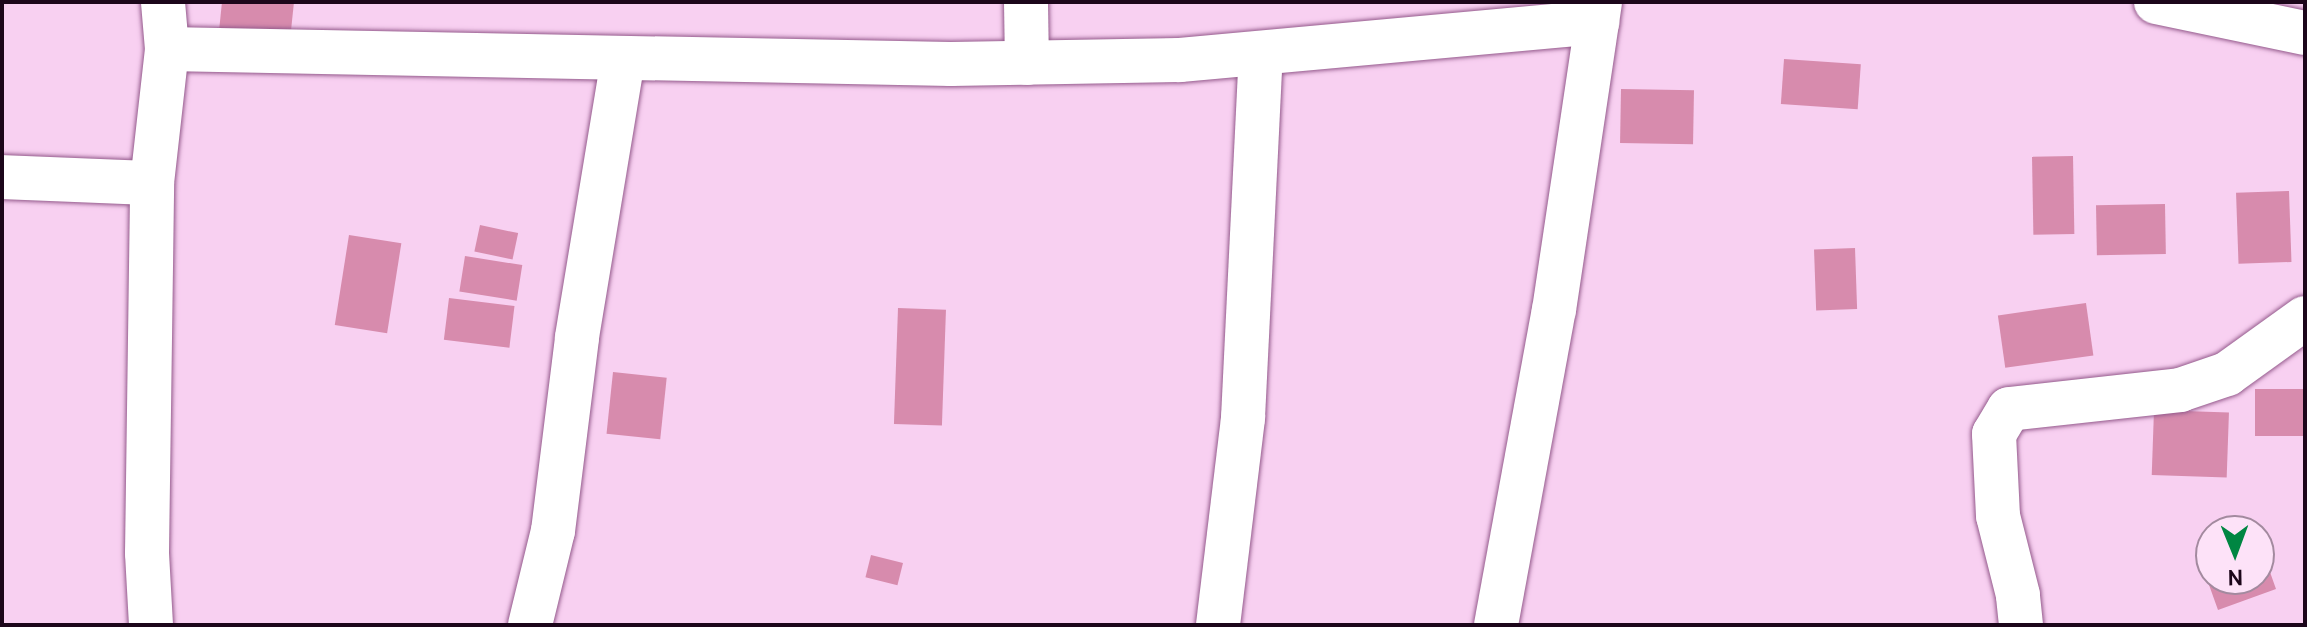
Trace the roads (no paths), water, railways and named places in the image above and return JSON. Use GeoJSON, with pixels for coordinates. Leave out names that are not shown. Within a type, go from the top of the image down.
{"type":"FeatureCollection","features":[{"type":"Feature","properties":{"kind":"street"},"geometry":{"type":"LineString","coordinates":[[151,625],[147,553],[152,183],[167,49],[163,2]]}},
{"type":"Feature","properties":{"kind":"street"},"geometry":{"type":"LineString","coordinates":[[1026,2],[1027,63]]}},
{"type":"Feature","properties":{"kind":"street"},"geometry":{"type":"LineString","coordinates":[[2156,2],[2227,8],[2305,33]]}},
{"type":"Feature","properties":{"kind":"street"},"geometry":{"type":"LineString","coordinates":[[167,49],[623,60],[1027,63],[1180,60],[1599,12],[1554,310],[1496,625]]}},
{"type":"Feature","properties":{"kind":"street"},"geometry":{"type":"LineString","coordinates":[[1218,625],[1243,418],[1261,53]]}},
{"type":"Feature","properties":{"kind":"street"},"geometry":{"type":"LineString","coordinates":[[530,625],[553,531],[577,337],[623,60]]}},
{"type":"Feature","properties":{"kind":"street"},"geometry":{"type":"LineString","coordinates":[[2,177],[152,183]]}},
{"type":"Feature","properties":{"kind":"street"},"geometry":{"type":"LineString","coordinates":[[2021,625],[2018,595],[1998,516],[1994,434],[2009,409],[2180,390],[2227,374],[2305,318]]}}]}
